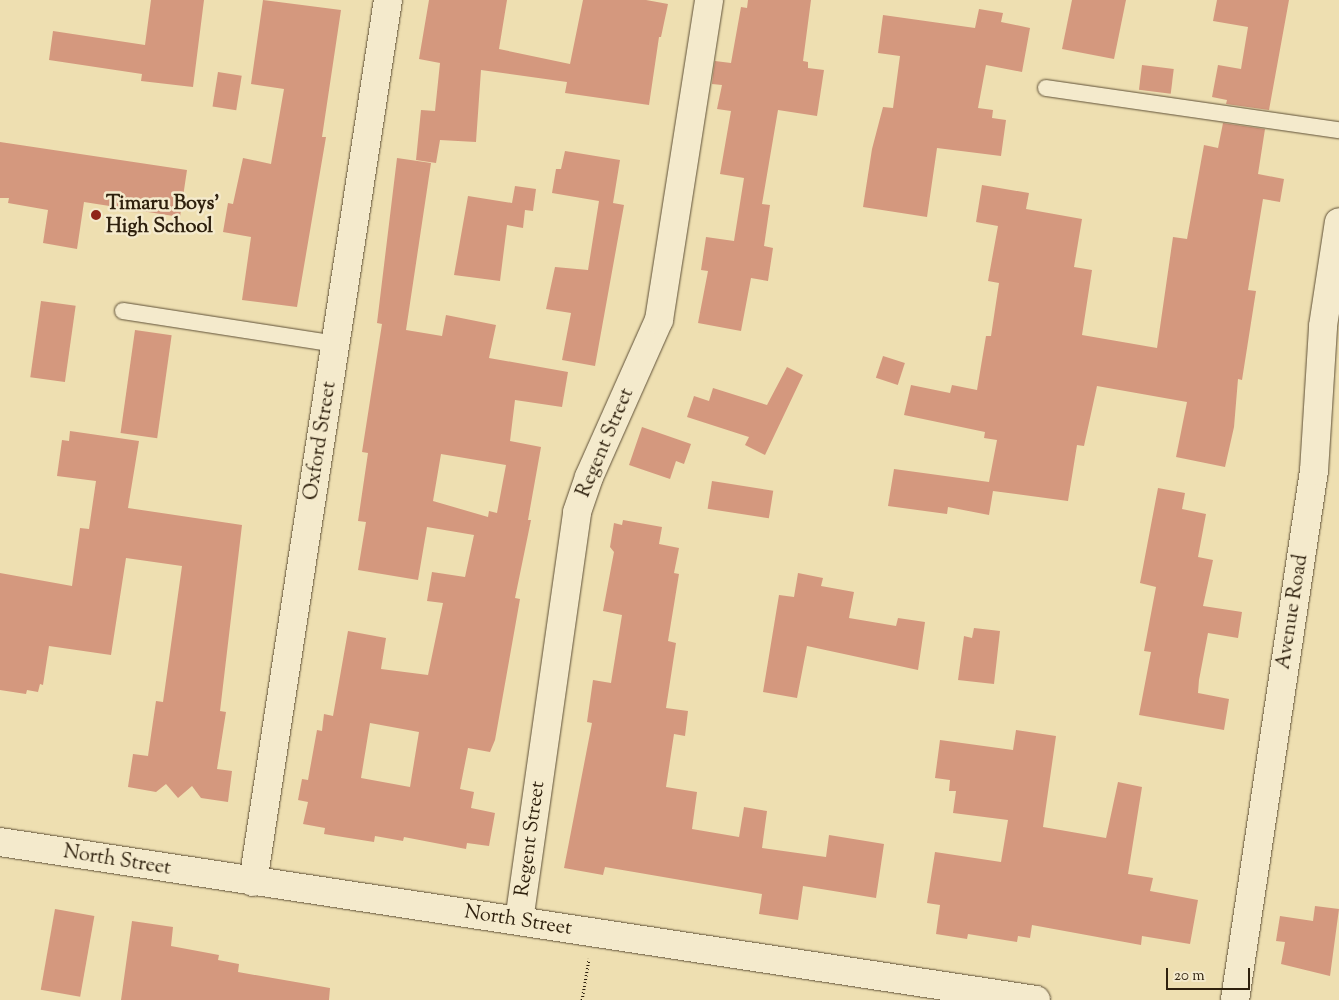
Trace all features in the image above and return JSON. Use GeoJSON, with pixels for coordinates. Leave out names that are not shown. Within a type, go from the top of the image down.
{"type":"FeatureCollection","features":[{"type":"Feature","properties":{"kind":"street","name":"Oxford Street"},"geometry":{"type":"LineString","coordinates":[[253,882],[388,0]]}},
{"type":"Feature","properties":{"kind":"street","name":"Regent Street"},"geometry":{"type":"LineString","coordinates":[[519,921],[578,512],[589,477],[659,320],[709,0]]}},
{"type":"Feature","properties":{"kind":"street","name":"Avenue Road"},"geometry":{"type":"LineString","coordinates":[[1234,1000],[1329,381],[1323,326],[1339,222]]}},
{"type":"Feature","properties":{"kind":"street","name":"North Street"},"geometry":{"type":"LineString","coordinates":[[0,842],[1036,1000]]}},
{"type":"Feature","properties":{"kind":"lane"},"geometry":{"type":"LineString","coordinates":[[1046,88],[1339,130]]}},
{"type":"Feature","properties":{"kind":"lane"},"geometry":{"type":"LineString","coordinates":[[123,312],[336,344]]}},
{"type":"Feature","properties":{"kind":"path"},"geometry":{"type":"LineString","coordinates":[[582,1000],[592,933]]}},
{"type":"Feature","properties":{"kind":"building"},"geometry":{"type":"Polygon","coordinates":[[[151,0],[204,0],[193,87],[141,81],[142,74],[49,60],[53,31],[145,45],[151,0]]]}},
{"type":"Feature","properties":{"kind":"building"},"geometry":{"type":"Polygon","coordinates":[[[263,0],[341,10],[322,137],[326,137],[297,307],[242,300],[251,237],[223,232],[228,203],[233,204],[243,158],[271,164],[284,89],[251,84],[263,0]]]}},
{"type":"Feature","properties":{"kind":"building"},"geometry":{"type":"Polygon","coordinates":[[[429,0],[507,0],[499,49],[570,64],[583,0],[646,0],[668,4],[661,37],[659,37],[649,105],[565,93],[567,82],[481,70],[476,142],[440,140],[436,163],[416,160],[421,110],[435,111],[440,63],[419,59],[429,0]]]}},
{"type":"Feature","properties":{"kind":"building"},"geometry":{"type":"Polygon","coordinates":[[[748,0],[811,0],[803,61],[808,62],[808,68],[824,70],[817,116],[778,110],[762,204],[770,205],[764,246],[773,248],[768,281],[751,278],[741,331],[698,323],[708,271],[701,270],[706,237],[734,241],[744,178],[720,174],[731,111],[717,109],[722,85],[712,84],[715,61],[731,63],[741,7],[747,8],[748,0]]]}},
{"type":"Feature","properties":{"kind":"building"},"geometry":{"type":"Polygon","coordinates":[[[1072,0],[1126,0],[1114,59],[1062,49],[1072,0]]]}},
{"type":"Feature","properties":{"kind":"building"},"geometry":{"type":"Polygon","coordinates":[[[1217,0],[1289,0],[1269,110],[1226,104],[1227,100],[1212,97],[1218,65],[1241,69],[1248,27],[1213,21],[1217,0]]]}},
{"type":"Feature","properties":{"kind":"building"},"geometry":{"type":"Polygon","coordinates":[[[979,9],[1003,13],[1001,22],[1030,28],[1022,72],[986,65],[978,108],[993,110],[992,118],[1006,120],[1001,156],[937,148],[927,217],[863,207],[872,149],[883,107],[893,108],[900,56],[878,53],[883,15],[975,28],[979,9]]]}},
{"type":"Feature","properties":{"kind":"building"},"geometry":{"type":"Polygon","coordinates":[[[1142,65],[1174,69],[1171,94],[1139,90],[1142,65]]]}},
{"type":"Feature","properties":{"kind":"building"},"geometry":{"type":"Polygon","coordinates":[[[218,72],[242,76],[236,110],[213,107],[218,72]]]}},
{"type":"Feature","properties":{"kind":"building"},"geometry":{"type":"Polygon","coordinates":[[[1223,123],[1265,129],[1258,174],[1284,179],[1280,202],[1263,199],[1248,290],[1256,291],[1242,380],[1238,379],[1234,427],[1225,467],[1176,457],[1187,402],[1097,386],[1084,446],[1077,445],[1068,501],[993,491],[989,515],[948,507],[947,514],[888,506],[894,469],[989,482],[997,440],[984,438],[985,432],[904,415],[911,385],[950,393],[952,385],[977,390],[986,336],[991,336],[999,283],[988,281],[998,226],[976,222],[982,185],[1029,193],[1026,209],[1082,219],[1074,267],[1092,270],[1082,335],[1157,348],[1173,237],[1187,239],[1204,145],[1218,148],[1223,123]]]}},
{"type":"Feature","properties":{"kind":"building"},"geometry":{"type":"Polygon","coordinates":[[[0,142],[187,170],[180,217],[84,202],[77,249],[43,243],[48,210],[8,203],[9,198],[0,198],[0,142]]]}},
{"type":"Feature","properties":{"kind":"building"},"geometry":{"type":"Polygon","coordinates":[[[565,151],[620,160],[613,203],[624,205],[595,366],[562,360],[571,313],[546,309],[555,267],[588,270],[599,201],[552,193],[556,169],[561,169],[565,151]]]}},
{"type":"Feature","properties":{"kind":"building"},"geometry":{"type":"Polygon","coordinates":[[[397,158],[431,163],[406,330],[442,336],[446,315],[496,325],[489,358],[568,372],[562,407],[515,400],[510,441],[541,447],[528,520],[531,520],[515,598],[520,599],[495,740],[490,752],[468,748],[460,789],[474,792],[471,808],[495,813],[489,846],[467,843],[466,849],[404,837],[403,841],[375,836],[374,842],[324,834],[325,828],[303,824],[308,802],[298,800],[302,779],[308,780],[317,730],[322,731],[324,714],[333,716],[348,631],[386,638],[381,669],[428,675],[443,603],[427,601],[432,572],[465,577],[474,535],[427,527],[418,580],[358,570],[366,522],[358,521],[368,453],[362,452],[382,324],[377,323],[397,158]],[[441,454],[433,501],[488,517],[489,511],[497,513],[506,465],[441,454]],[[370,723],[361,778],[410,787],[419,732],[370,723]]]}},
{"type":"Feature","properties":{"kind":"building"},"geometry":{"type":"Polygon","coordinates":[[[515,186],[536,189],[533,211],[525,210],[523,228],[507,225],[500,281],[454,275],[468,196],[512,203],[515,186]]]}},
{"type":"Feature","properties":{"kind":"building"},"geometry":{"type":"Polygon","coordinates":[[[41,301],[76,306],[65,382],[30,377],[41,301]]]}},
{"type":"Feature","properties":{"kind":"building"},"geometry":{"type":"Polygon","coordinates":[[[135,330],[172,335],[157,438],[121,433],[135,330]]]}},
{"type":"Feature","properties":{"kind":"building"},"geometry":{"type":"Polygon","coordinates":[[[883,356],[905,363],[898,385],[876,378],[883,356]]]}},
{"type":"Feature","properties":{"kind":"building"},"geometry":{"type":"Polygon","coordinates":[[[787,367],[803,375],[765,455],[745,445],[749,437],[687,417],[694,396],[709,401],[713,388],[767,405],[787,367]]]}},
{"type":"Feature","properties":{"kind":"building"},"geometry":{"type":"Polygon","coordinates":[[[642,427],[691,444],[684,464],[676,461],[670,479],[629,465],[642,427]]]}},
{"type":"Feature","properties":{"kind":"building"},"geometry":{"type":"Polygon","coordinates":[[[70,431],[139,441],[128,508],[242,525],[220,711],[226,712],[217,769],[232,771],[228,802],[201,798],[192,786],[178,798],[166,784],[156,792],[128,787],[133,754],[148,756],[156,701],[163,702],[182,566],[126,558],[111,655],[49,646],[43,685],[40,684],[38,692],[27,690],[26,694],[0,690],[0,573],[72,586],[80,528],[89,529],[96,481],[57,476],[62,440],[69,441],[70,431]]]}},
{"type":"Feature","properties":{"kind":"building"},"geometry":{"type":"Polygon","coordinates":[[[712,481],[773,491],[769,518],[708,509],[712,481]]]}},
{"type":"Feature","properties":{"kind":"building"},"geometry":{"type":"Polygon","coordinates":[[[1158,488],[1185,493],[1182,509],[1206,514],[1198,557],[1213,560],[1203,606],[1242,612],[1238,638],[1208,633],[1199,680],[1198,693],[1229,699],[1224,730],[1139,715],[1151,652],[1144,651],[1156,587],[1140,583],[1158,488]]]}},
{"type":"Feature","properties":{"kind":"building"},"geometry":{"type":"Polygon","coordinates":[[[623,520],[662,527],[659,544],[679,548],[674,573],[679,574],[668,641],[676,643],[666,708],[688,711],[685,736],[674,734],[666,787],[697,792],[692,829],[739,837],[744,807],[767,811],[762,848],[826,857],[829,835],[884,844],[876,898],[803,886],[798,920],[759,914],[762,894],[605,867],[603,875],[564,868],[592,723],[587,722],[593,680],[611,683],[622,615],[603,611],[614,552],[610,547],[614,523],[622,525],[623,520]]]}},
{"type":"Feature","properties":{"kind":"building"},"geometry":{"type":"Polygon","coordinates":[[[798,573],[823,578],[821,586],[854,592],[849,618],[896,626],[898,618],[925,622],[918,670],[807,646],[797,698],[763,692],[779,595],[794,597],[798,573]]]}},
{"type":"Feature","properties":{"kind":"building"},"geometry":{"type":"Polygon","coordinates":[[[974,628],[1000,631],[994,684],[958,680],[964,636],[972,638],[974,628]]]}},
{"type":"Feature","properties":{"kind":"building"},"geometry":{"type":"Polygon","coordinates":[[[1016,730],[1056,736],[1043,827],[1106,838],[1118,782],[1142,787],[1128,874],[1153,878],[1150,891],[1198,900],[1190,944],[1142,936],[1141,945],[1032,925],[1030,938],[1018,936],[1017,942],[968,934],[967,939],[936,934],[940,905],[927,903],[935,852],[1001,862],[1008,820],[953,813],[956,791],[949,791],[950,780],[935,778],[940,740],[1013,750],[1016,730]]]}},
{"type":"Feature","properties":{"kind":"building"},"geometry":{"type":"Polygon","coordinates":[[[1315,906],[1339,909],[1330,976],[1281,964],[1285,942],[1276,941],[1280,916],[1313,921],[1315,906]]]}},
{"type":"Feature","properties":{"kind":"building"},"geometry":{"type":"Polygon","coordinates":[[[55,909],[94,916],[80,997],[41,990],[55,909]]]}},
{"type":"Feature","properties":{"kind":"building"},"geometry":{"type":"Polygon","coordinates":[[[132,921],[173,927],[171,946],[219,955],[218,960],[239,964],[238,972],[330,988],[329,1000],[121,1000],[132,921]]]}},
{"type":"Feature","properties":{"kind":"place","name":"Timaru Boys' High School"},"geometry":{"type":"Point","coordinates":[96,215]}}]}
